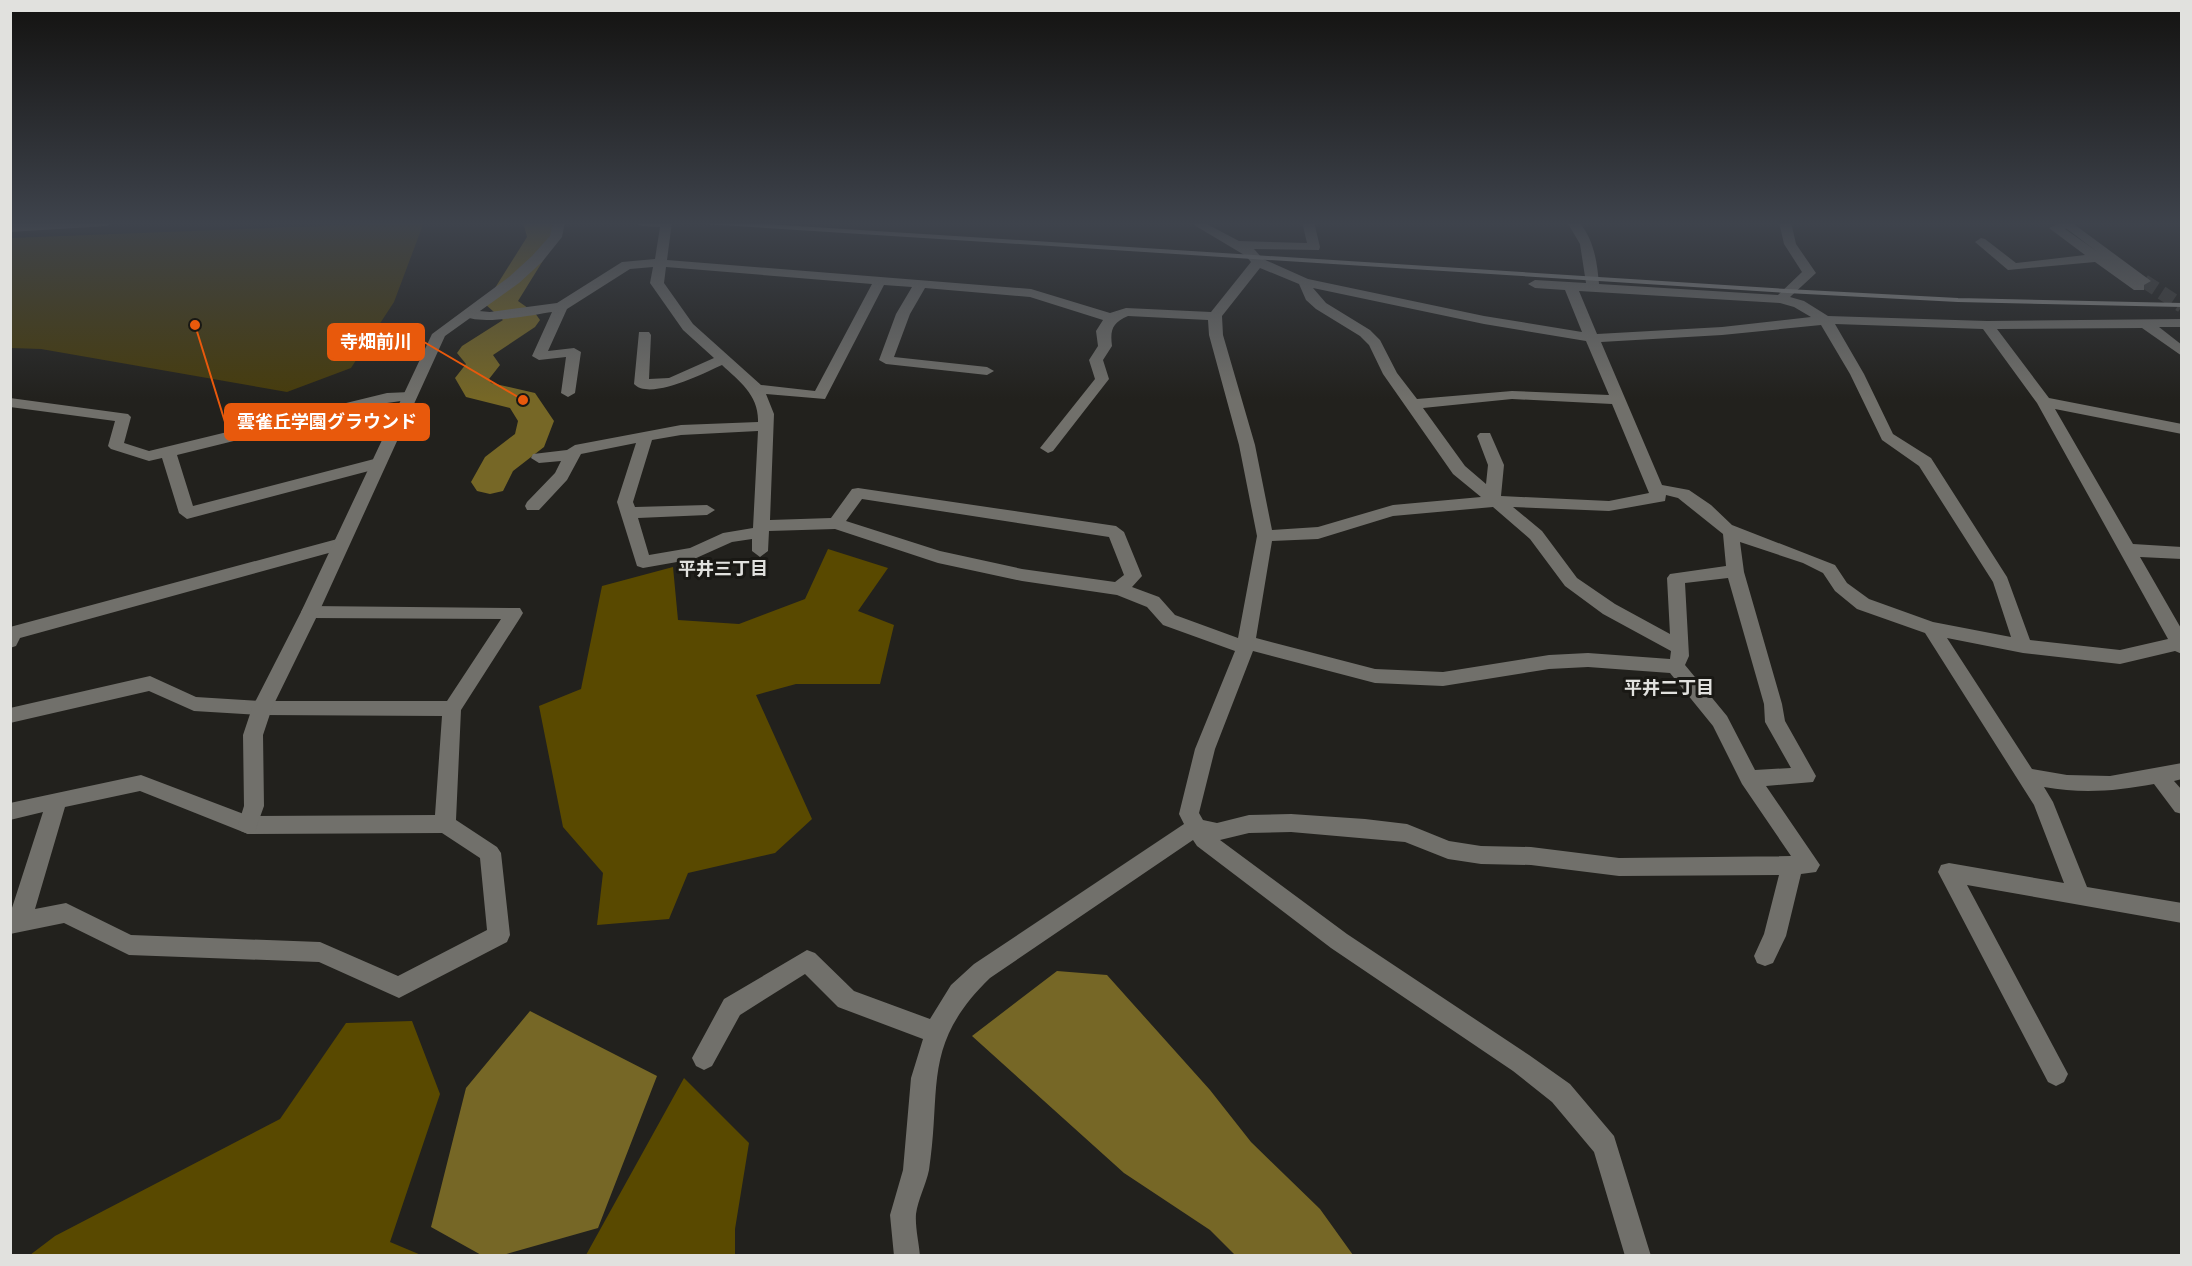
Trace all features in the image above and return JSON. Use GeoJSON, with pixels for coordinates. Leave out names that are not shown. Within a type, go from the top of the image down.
{"type":"FeatureCollection","features":[{"type":"Feature","properties":{"kind":"street"},"geometry":{"type":"LineString","coordinates":[[248,825],[254,806],[253,735],[262,708],[310,612],[439,334],[513,281]]}},
{"type":"Feature","properties":{"kind":"street"},"geometry":{"type":"LineString","coordinates":[[468,314],[490,316],[561,308],[602,281]]}},
{"type":"Feature","properties":{"kind":"street"},"geometry":{"type":"LineString","coordinates":[[657,281],[688,327],[757,389],[766,414],[760,551]]}},
{"type":"Feature","properties":{"kind":"street"},"geometry":{"type":"LineString","coordinates":[[757,389],[820,396],[880,281]]}},
{"type":"Feature","properties":{"kind":"street"},"geometry":{"type":"LineString","coordinates":[[881,281],[1031,293],[1111,318]]}},
{"type":"Feature","properties":{"kind":"street"},"geometry":{"type":"LineString","coordinates":[[1243,281],[1215,316],[1216,335],[1247,445],[1265,536],[1245,645],[1205,749],[1189,814],[1204,840],[1339,941],[1521,1063],[1561,1093],[1605,1145],[1638,1256]]}},
{"type":"Feature","properties":{"kind":"street"},"geometry":{"type":"LineString","coordinates":[[1592,281],[1593,288]]}},
{"type":"Feature","properties":{"kind":"street"},"geometry":{"type":"LineString","coordinates":[[1781,299],[1800,281]]}},
{"type":"Feature","properties":{"kind":"street"},"geometry":{"type":"LineString","coordinates":[[1304,282],[1484,320],[1594,338],[1722,331],[1825,320],[1987,325],[2181,322]]}},
{"type":"Feature","properties":{"kind":"street"},"geometry":{"type":"LineString","coordinates":[[1304,282],[1311,297],[1321,306],[1365,333],[1375,343],[1390,374],[1414,404],[1459,470],[1496,498],[1536,535],[1571,582],[1609,609],[1679,647]]}},
{"type":"Feature","properties":{"kind":"street"},"geometry":{"type":"LineString","coordinates":[[921,284],[903,314],[886,360],[987,371]]}},
{"type":"Feature","properties":{"kind":"street"},"geometry":{"type":"LineString","coordinates":[[1535,284],[1781,299],[1799,304],[1825,320],[1857,374],[1887,437],[1897,446],[1925,462],[1964,519],[2001,581],[2023,646]]}},
{"type":"Feature","properties":{"kind":"street"},"geometry":{"type":"LineString","coordinates":[[1265,536],[1318,533],[1393,511],[1496,498],[1609,506],[1659,497],[1616,400],[1594,338],[1570,286]]}},
{"type":"Feature","properties":{"kind":"street"},"geometry":{"type":"LineString","coordinates":[[561,308],[539,356],[574,352],[568,393]]}},
{"type":"Feature","properties":{"kind":"street"},"geometry":{"type":"LineString","coordinates":[[1048,448],[1102,379],[1096,360],[1105,346],[1103,331],[1111,318],[1126,312],[1215,316]]}},
{"type":"Feature","properties":{"kind":"street"},"geometry":{"type":"LineString","coordinates":[[2145,323],[2181,352]]}},
{"type":"Feature","properties":{"kind":"street"},"geometry":{"type":"LineString","coordinates":[[1656,491],[1666,490],[1683,494],[1731,531],[1809,559],[1829,569],[1842,587],[1863,604],[1931,628],[2023,646],[2120,657],[2180,644],[2044,402],[1987,325]]}},
{"type":"Feature","properties":{"kind":"street"},"geometry":{"type":"LineString","coordinates":[[644,335],[641,384],[672,382],[723,359]]}},
{"type":"Feature","properties":{"kind":"street"},"geometry":{"type":"LineString","coordinates":[[1414,404],[1512,395],[1616,400]]}},
{"type":"Feature","properties":{"kind":"street"},"geometry":{"type":"LineString","coordinates":[[10,402],[123,417],[116,447],[149,456],[387,398],[410,396]]}},
{"type":"Feature","properties":{"kind":"street"},"geometry":{"type":"LineString","coordinates":[[2044,402],[2181,429]]}},
{"type":"Feature","properties":{"kind":"street"},"geometry":{"type":"LineString","coordinates":[[533,506],[561,476],[575,450],[597,444],[681,430],[766,426]]}},
{"type":"Feature","properties":{"kind":"street"},"geometry":{"type":"LineString","coordinates":[[646,436],[625,502],[643,562],[694,553],[729,537],[761,529],[836,523],[938,557],[1022,575],[1119,589],[1152,602],[1170,620],[1245,645],[1376,676],[1443,679],[1549,662],[1588,660],[1675,666],[1720,722],[1749,778],[1809,865],[1619,867],[1531,856],[1481,855],[1448,850],[1407,833],[1365,828],[1291,823],[1249,824],[1216,832],[1196,828],[982,971],[959,993],[936,1033],[923,1078],[916,1170],[903,1215],[907,1256]]}},
{"type":"Feature","properties":{"kind":"street"},"geometry":{"type":"LineString","coordinates":[[1485,436],[1496,465],[1496,498]]}},
{"type":"Feature","properties":{"kind":"street"},"geometry":{"type":"LineString","coordinates":[[168,452],[187,513],[378,463]]}},
{"type":"Feature","properties":{"kind":"street"},"geometry":{"type":"LineString","coordinates":[[539,458],[572,455]]}},
{"type":"Feature","properties":{"kind":"street"},"geometry":{"type":"LineString","coordinates":[[836,523],[858,493],[1116,532],[1133,576],[1119,589]]}},
{"type":"Feature","properties":{"kind":"street"},"geometry":{"type":"LineString","coordinates":[[628,513],[706,510]]}},
{"type":"Feature","properties":{"kind":"street"},"geometry":{"type":"LineString","coordinates":[[1731,531],[1735,572],[1773,704],[1775,722],[1806,776],[1749,778]]}},
{"type":"Feature","properties":{"kind":"street"},"geometry":{"type":"LineString","coordinates":[[11,636],[341,544]]}},
{"type":"Feature","properties":{"kind":"street"},"geometry":{"type":"LineString","coordinates":[[2126,550],[2181,553]]}},
{"type":"Feature","properties":{"kind":"street"},"geometry":{"type":"LineString","coordinates":[[1675,666],[1680,656],[1676,578],[1735,572]]}},
{"type":"Feature","properties":{"kind":"street"},"geometry":{"type":"LineString","coordinates":[[310,612],[513,613],[452,709],[445,824]]}},
{"type":"Feature","properties":{"kind":"street"},"geometry":{"type":"LineString","coordinates":[[1931,628],[2043,802],[2079,895]]}},
{"type":"Feature","properties":{"kind":"street"},"geometry":{"type":"LineString","coordinates":[[10,716],[150,683],[194,704],[262,708],[452,709]]}},
{"type":"Feature","properties":{"kind":"street"},"geometry":{"type":"LineString","coordinates":[[2028,776],[2067,783],[2110,784],[2181,771]]}},
{"type":"Feature","properties":{"kind":"street"},"geometry":{"type":"LineString","coordinates":[[2158,774],[2181,806]]}},
{"type":"Feature","properties":{"kind":"street"},"geometry":{"type":"LineString","coordinates":[[10,812],[57,800],[141,783],[248,825],[445,824],[490,853],[499,935],[399,987],[320,952],[129,945],[66,913],[16,923],[57,800]]}},
{"type":"Feature","properties":{"kind":"street"},"geometry":{"type":"LineString","coordinates":[[1765,956],[1775,936],[1792,866]]}},
{"type":"Feature","properties":{"kind":"street"},"geometry":{"type":"LineString","coordinates":[[2056,1074],[1949,872],[2181,913]]}},
{"type":"Feature","properties":{"kind":"street"},"geometry":{"type":"LineString","coordinates":[[704,1058],[732,1007],[807,960],[846,999],[936,1033]]}},
{"type":"Feature","properties":{"kind":"shaded area"},"geometry":{"type":"Polygon","coordinates":[[[11,281],[402,281],[394,302],[351,368],[287,392],[41,349],[11,348],[11,281]]]}},
{"type":"Feature","properties":{"kind":"shaded area"},"geometry":{"type":"Polygon","coordinates":[[[828,549],[888,568],[858,611],[894,625],[880,684],[796,684],[756,695],[812,819],[775,853],[688,873],[669,919],[597,925],[603,873],[563,827],[539,706],[581,689],[602,586],[673,567],[678,620],[739,624],[805,599],[828,549]]]}},
{"type":"Feature","properties":{"kind":"shaded area"},"geometry":{"type":"Polygon","coordinates":[[[1057,971],[1107,975],[1210,1090],[1251,1142],[1320,1209],[1353,1255],[1235,1255],[1210,1230],[1124,1173],[972,1036],[1057,971]]]}},
{"type":"Feature","properties":{"kind":"shaded area"},"geometry":{"type":"Polygon","coordinates":[[[530,1011],[657,1076],[598,1228],[503,1255],[483,1256],[431,1227],[466,1088],[530,1011]]]}},
{"type":"Feature","properties":{"kind":"shaded area"},"geometry":{"type":"Polygon","coordinates":[[[412,1021],[440,1094],[390,1242],[421,1255],[30,1255],[55,1236],[280,1119],[346,1023],[412,1021]]]}},
{"type":"Feature","properties":{"kind":"shaded area"},"geometry":{"type":"Polygon","coordinates":[[[684,1078],[749,1143],[735,1229],[735,1255],[586,1255],[684,1078]]]}},
{"type":"Feature","properties":{"kind":"waterway"},"geometry":{"type":"LineString","coordinates":[[490,482],[498,465],[531,439],[536,421],[523,400],[478,390],[472,378],[483,365],[474,353],[524,320],[501,304],[514,281]]}},
{"type":"Feature","properties":{"kind":"tunnel"},"geometry":{"type":"LineString","coordinates":[[2144,281],[2182,306]]}},
{"type":"Feature","properties":{"kind":"railway"},"geometry":{"type":"LineString","coordinates":[[1631,281],[1958,300],[2182,305]]}},
{"type":"Feature","properties":{"kind":"place","name":"雲雀丘学園グラウンド"},"geometry":{"type":"Point","coordinates":[195,325]}},
{"type":"Feature","properties":{"kind":"place","name":"寺畑前川"},"geometry":{"type":"Point","coordinates":[523,400]}},
{"type":"Feature","properties":{"kind":"district","name":"平井三丁目"},"geometry":{"type":"Point","coordinates":[723,568]}},
{"type":"Feature","properties":{"kind":"district","name":"平井二丁目"},"geometry":{"type":"Point","coordinates":[1669,687]}}]}
